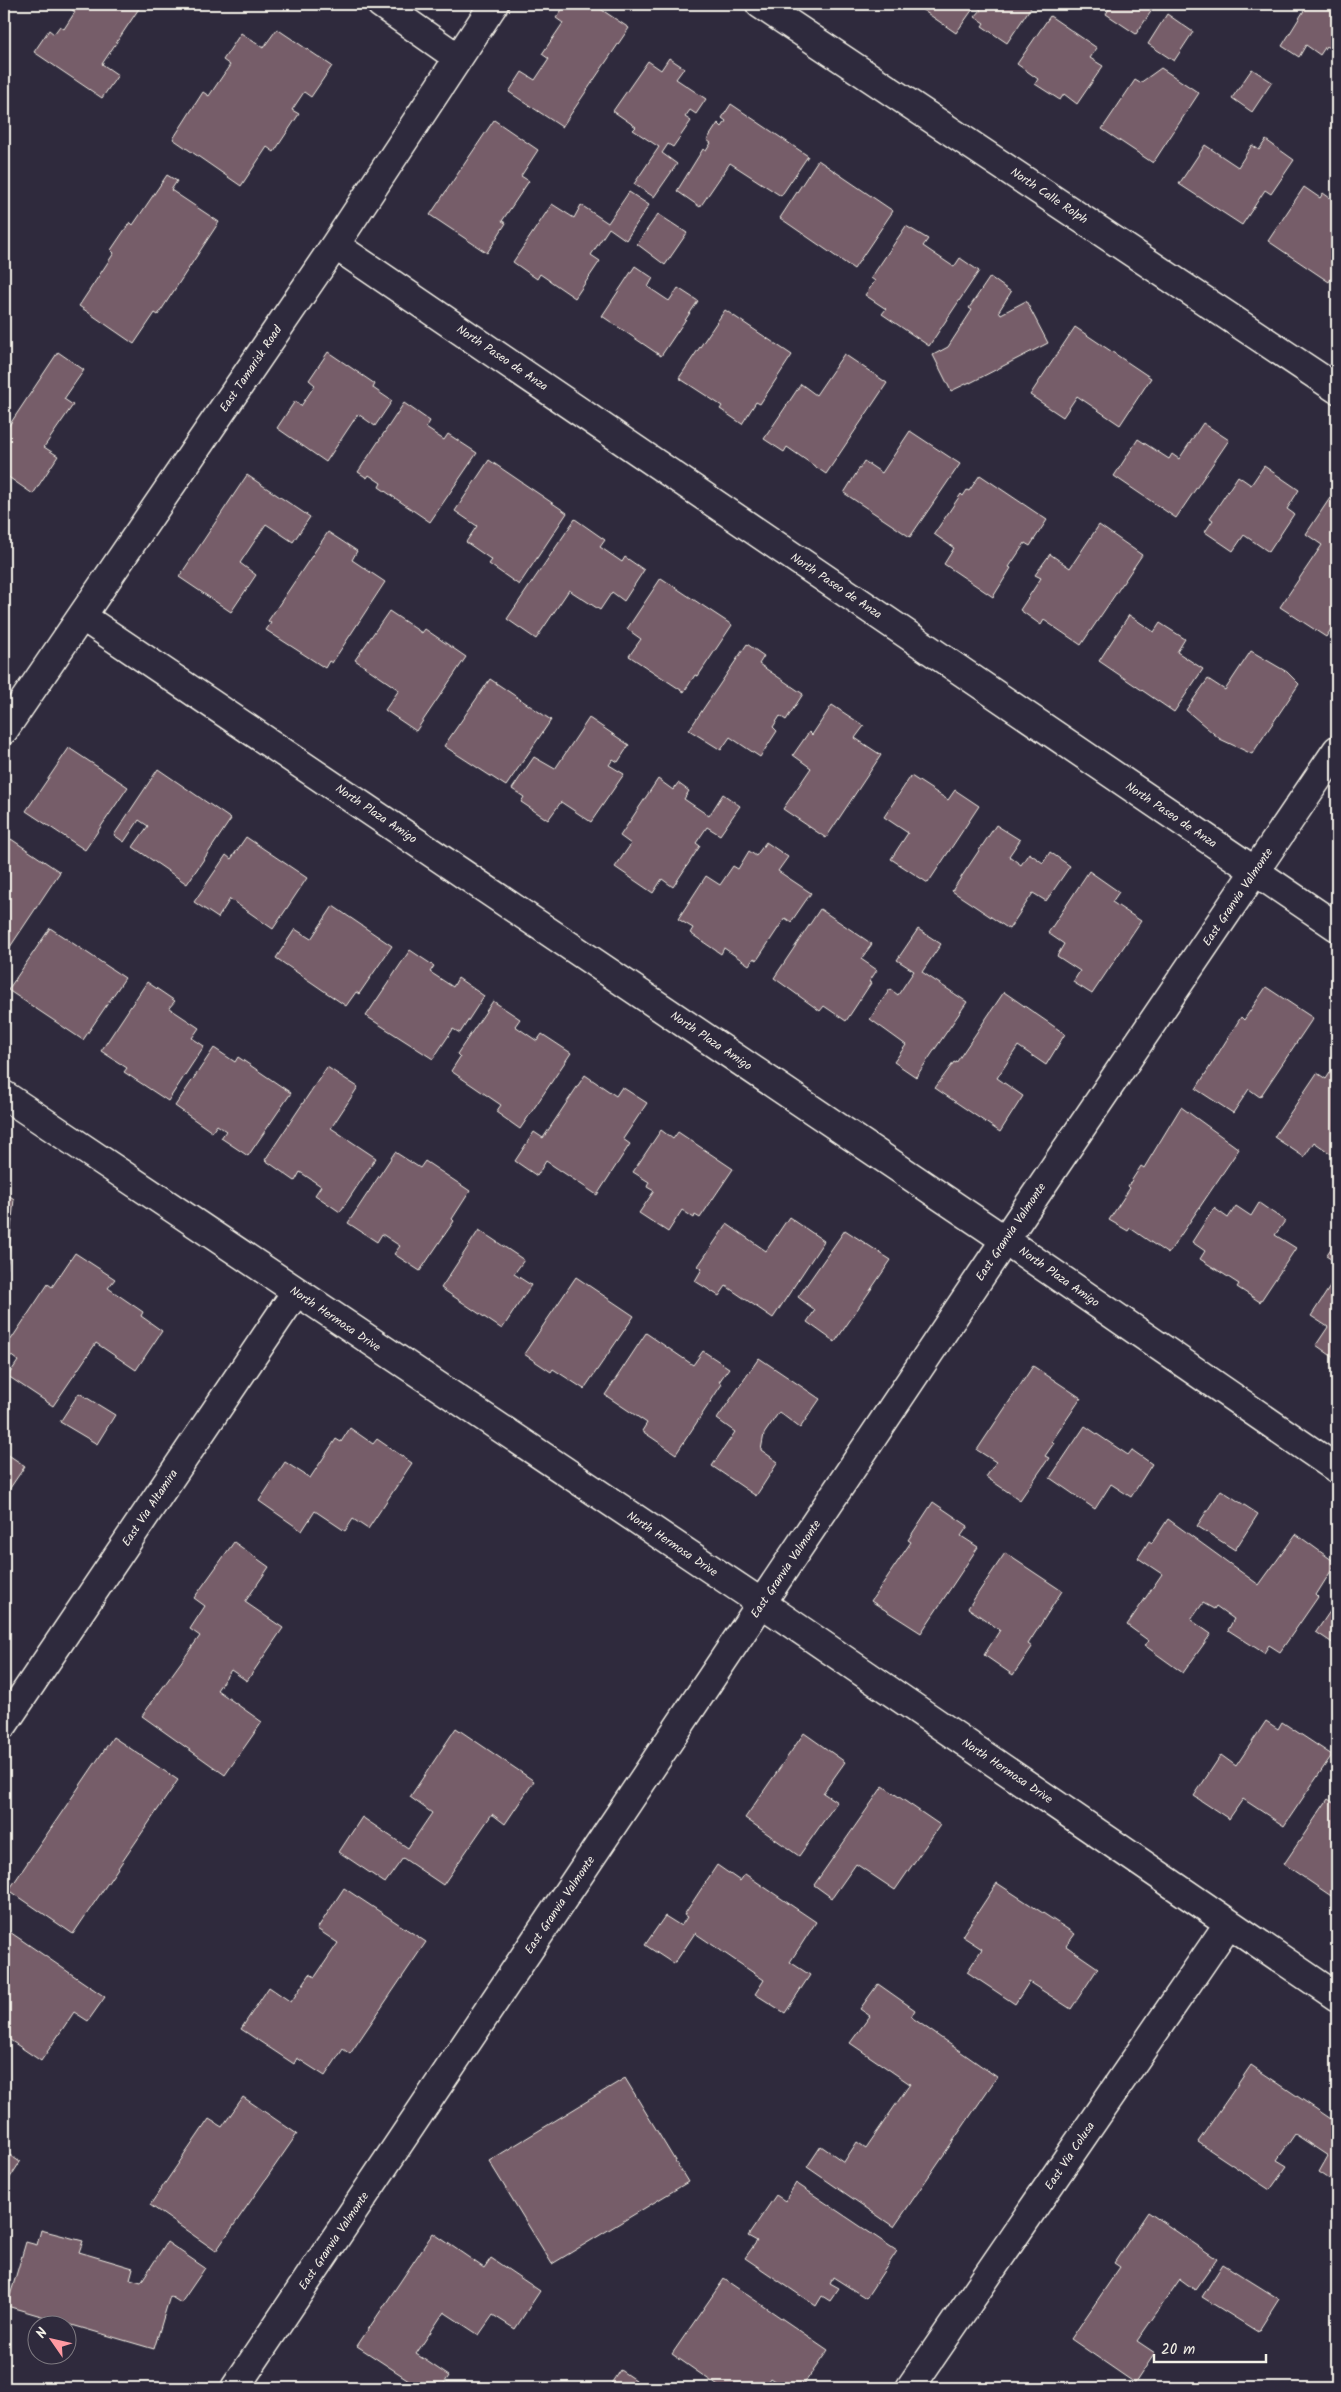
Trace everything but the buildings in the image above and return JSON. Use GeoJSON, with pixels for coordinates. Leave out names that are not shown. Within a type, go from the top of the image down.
{"type":"FeatureCollection","features":[{"type":"Feature","properties":{"kind":"street"},"geometry":{"type":"LineString","coordinates":[[381,4],[458,58]]}},
{"type":"Feature","properties":{"kind":"street","name":"East Tamarisk Road"},"geometry":{"type":"LineString","coordinates":[[4,730],[83,617],[335,245],[494,4]]}},
{"type":"Feature","properties":{"kind":"street","name":"North Calle Rolph"},"geometry":{"type":"LineString","coordinates":[[760,4],[1337,389]]}},
{"type":"Feature","properties":{"kind":"street","name":"North Paseo de Anza"},"geometry":{"type":"LineString","coordinates":[[335,245],[1337,927]]}},
{"type":"Feature","properties":{"kind":"street","name":"North Plaza Amigo"},"geometry":{"type":"LineString","coordinates":[[83,617],[1005,1240],[1337,1468]]}},
{"type":"Feature","properties":{"kind":"street","name":"East Granvia Valmonte"},"geometry":{"type":"LineString","coordinates":[[235,2388],[763,1604],[1005,1240],[1337,750]]}},
{"type":"Feature","properties":{"kind":"street","name":"North Hermosa Drive"},"geometry":{"type":"LineString","coordinates":[[4,1095],[763,1604],[1337,1997]]}},
{"type":"Feature","properties":{"kind":"street","name":"East Via Altamira"},"geometry":{"type":"LineString","coordinates":[[4,1724],[296,1292]]}},
{"type":"Feature","properties":{"kind":"street","name":"East Via Colusa"},"geometry":{"type":"LineString","coordinates":[[910,2388],[1229,1923]]}}]}
